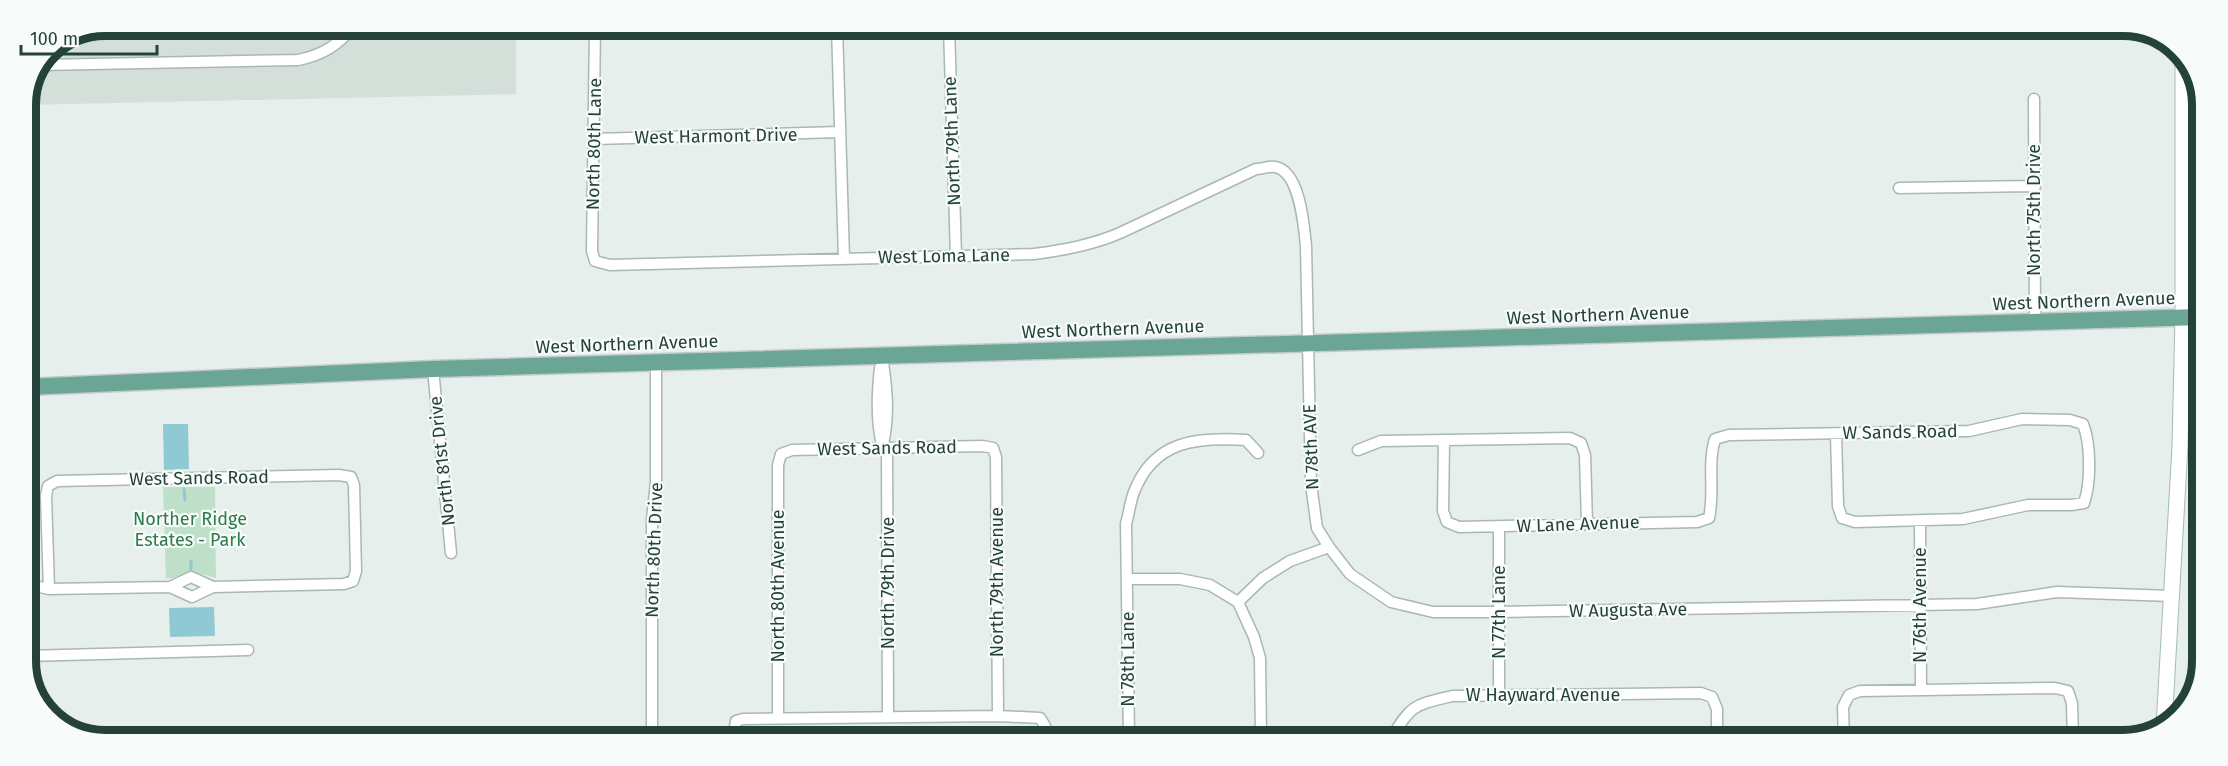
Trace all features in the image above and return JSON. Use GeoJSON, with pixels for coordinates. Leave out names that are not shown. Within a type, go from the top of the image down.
{"type":"FeatureCollection","features":[{"type":"Feature","properties":{"kind":"main road"},"geometry":{"type":"LineString","coordinates":[[2165,715],[2179,489],[2183,318],[2183,71]]}},
{"type":"Feature","properties":{"kind":"main road","name":"West Northern Avenue"},"geometry":{"type":"LineString","coordinates":[[36,387],[433,369],[2192,318]]}},
{"type":"Feature","properties":{"kind":"street"},"geometry":{"type":"LineString","coordinates":[[50,65],[298,60],[316,57],[330,50],[344,36]]}},
{"type":"Feature","properties":{"kind":"street","name":"North 80th Lane"},"geometry":{"type":"LineString","coordinates":[[595,36],[592,251],[595,261]]}},
{"type":"Feature","properties":{"kind":"street"},"geometry":{"type":"LineString","coordinates":[[837,36],[844,258]]}},
{"type":"Feature","properties":{"kind":"street","name":"North 79th Lane"},"geometry":{"type":"LineString","coordinates":[[949,36],[956,256]]}},
{"type":"Feature","properties":{"kind":"street","name":"North 75th Drive"},"geometry":{"type":"LineString","coordinates":[[2034,99],[2035,321]]}},
{"type":"Feature","properties":{"kind":"street","name":"West Harmont Drive"},"geometry":{"type":"LineString","coordinates":[[594,139],[839,132]]}},
{"type":"Feature","properties":{"kind":"street","name":"West Loma Lane"},"geometry":{"type":"LineString","coordinates":[[595,261],[610,264],[1034,254],[1099,242],[1256,169],[1276,167],[1289,174],[1303,215],[1308,343]]}},
{"type":"Feature","properties":{"kind":"street"},"geometry":{"type":"LineString","coordinates":[[1899,188],[2035,186]]}},
{"type":"Feature","properties":{"kind":"street","name":"N 78th AVE"},"geometry":{"type":"LineString","coordinates":[[1308,343],[1311,484],[1317,528],[1329,547]]}},
{"type":"Feature","properties":{"kind":"street","name":"North 79th Drive"},"geometry":{"type":"LineString","coordinates":[[882,356],[878,390],[885,448],[888,717]]}},
{"type":"Feature","properties":{"kind":"street","name":"North 80th Drive"},"geometry":{"type":"LineString","coordinates":[[652,730],[652,519],[656,482],[656,363]]}},
{"type":"Feature","properties":{"kind":"street","name":"North 81st Drive"},"geometry":{"type":"LineString","coordinates":[[433,369],[451,554]]}},
{"type":"Feature","properties":{"kind":"street","name":"W Sands Road"},"geometry":{"type":"LineString","coordinates":[[1709,518],[1712,505],[1711,452],[1715,439],[1729,435],[1969,431],[2022,419],[2070,420],[2084,424],[2087,435],[2089,490],[2084,503],[2028,505],[1963,519],[1920,521]]}},
{"type":"Feature","properties":{"kind":"street"},"geometry":{"type":"LineString","coordinates":[[1836,434],[1838,506],[1842,518],[1855,522],[1920,521]]}},
{"type":"Feature","properties":{"kind":"street"},"geometry":{"type":"LineString","coordinates":[[1258,453],[1246,440],[1214,438],[1174,446],[1148,466],[1133,493],[1126,524],[1128,579],[1180,579],[1210,585],[1238,602],[1254,637],[1260,658],[1261,730]]}},
{"type":"Feature","properties":{"kind":"street"},"geometry":{"type":"LineString","coordinates":[[1358,450],[1381,441],[1570,438],[1581,442],[1585,455],[1587,523]]}},
{"type":"Feature","properties":{"kind":"street","name":"W Lane Avenue"},"geometry":{"type":"LineString","coordinates":[[1444,441],[1443,511],[1447,522],[1459,527],[1697,522],[1709,518]]}},
{"type":"Feature","properties":{"kind":"street","name":"West Sands Road"},"geometry":{"type":"LineString","coordinates":[[781,454],[792,450],[983,446],[993,448]]}},
{"type":"Feature","properties":{"kind":"street","name":"North 79th Avenue"},"geometry":{"type":"LineString","coordinates":[[993,448],[996,457],[998,716]]}},
{"type":"Feature","properties":{"kind":"street","name":"North 80th Avenue"},"geometry":{"type":"LineString","coordinates":[[778,718],[778,465],[781,454]]}},
{"type":"Feature","properties":{"kind":"street","name":"West Sands Road"},"geometry":{"type":"LineString","coordinates":[[49,589],[46,496],[48,486],[57,481],[339,475],[351,477],[354,485],[356,560],[353,581],[344,584],[213,587]]}},
{"type":"Feature","properties":{"kind":"street","name":"N 76th Avenue"},"geometry":{"type":"LineString","coordinates":[[1920,521],[1921,689]]}},
{"type":"Feature","properties":{"kind":"street","name":"N 77th Lane"},"geometry":{"type":"LineString","coordinates":[[1498,527],[1499,696]]}},
{"type":"Feature","properties":{"kind":"street"},"geometry":{"type":"LineString","coordinates":[[1238,602],[1263,578],[1290,561],[1329,547]]}},
{"type":"Feature","properties":{"kind":"street","name":"W Augusta Ave"},"geometry":{"type":"LineString","coordinates":[[1329,547],[1350,574],[1391,602],[1433,612],[1977,604],[2057,592],[2172,596]]}},
{"type":"Feature","properties":{"kind":"street"},"geometry":{"type":"LineString","coordinates":[[36,587],[49,589],[170,587],[192,577],[213,587]]}},
{"type":"Feature","properties":{"kind":"street","name":"N 78th Lane"},"geometry":{"type":"LineString","coordinates":[[1128,579],[1129,730]]}},
{"type":"Feature","properties":{"kind":"street"},"geometry":{"type":"LineString","coordinates":[[170,587],[192,597],[213,587]]}},
{"type":"Feature","properties":{"kind":"street"},"geometry":{"type":"LineString","coordinates":[[36,592],[49,589]]}},
{"type":"Feature","properties":{"kind":"street"},"geometry":{"type":"LineString","coordinates":[[36,656],[248,650]]}},
{"type":"Feature","properties":{"kind":"street"},"geometry":{"type":"LineString","coordinates":[[1844,730],[1843,707],[1849,695],[1860,691],[2055,688],[2068,691],[2072,703],[2073,730]]}},
{"type":"Feature","properties":{"kind":"street","name":"W Hayward Avenue"},"geometry":{"type":"LineString","coordinates":[[1396,730],[1402,720],[1417,705],[1452,696],[1701,693],[1712,697],[1717,709],[1717,730]]}},
{"type":"Feature","properties":{"kind":"street"},"geometry":{"type":"LineString","coordinates":[[734,730],[736,721],[743,719],[1030,716],[1040,718],[1045,730]]}},
{"type":"Feature","properties":{"kind":"shaded area"},"geometry":{"type":"Polygon","coordinates":[[[105,36],[516,36],[516,94],[36,105],[41,79],[56,56],[79,41],[105,36]]]}},
{"type":"Feature","properties":{"kind":"green space","name":"Norther Ridge Estates - Park"},"geometry":{"type":"Polygon","coordinates":[[[163,487],[215,487],[216,578],[191,571],[173,578],[166,578],[163,487]]]}},
{"type":"Feature","properties":{"kind":"water"},"geometry":{"type":"Polygon","coordinates":[[[163,424],[188,424],[189,469],[164,470],[163,424]]]}},
{"type":"Feature","properties":{"kind":"water"},"geometry":{"type":"Polygon","coordinates":[[[214,607],[215,636],[170,637],[169,608],[214,607]]]}},
{"type":"Feature","properties":{"kind":"waterway"},"geometry":{"type":"LineString","coordinates":[[184,489],[185,500]]}},
{"type":"Feature","properties":{"kind":"waterway"},"geometry":{"type":"LineString","coordinates":[[191,561],[191,569]]}}]}
